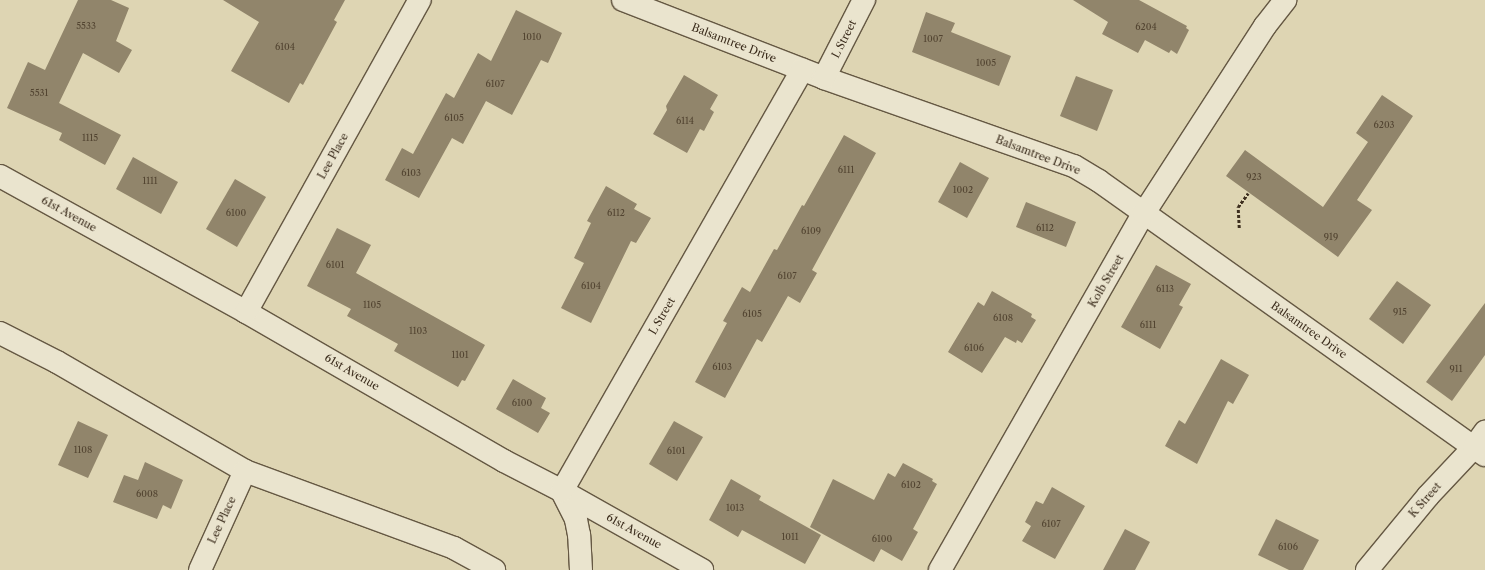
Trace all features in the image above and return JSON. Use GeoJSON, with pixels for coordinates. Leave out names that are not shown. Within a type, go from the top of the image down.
{"type":"FeatureCollection","features":[{"type":"Feature","properties":{"kind":"street","name":"Lee Place"},"geometry":{"type":"LineString","coordinates":[[246,312],[420,0]]}},
{"type":"Feature","properties":{"kind":"street","name":"Balsamtree Drive"},"geometry":{"type":"LineString","coordinates":[[623,0],[802,70],[1074,166],[1099,181],[1481,445]]}},
{"type":"Feature","properties":{"kind":"street","name":"L Street"},"geometry":{"type":"LineString","coordinates":[[824,78],[864,0]]}},
{"type":"Feature","properties":{"kind":"street","name":"Kolb Street"},"geometry":{"type":"LineString","coordinates":[[940,570],[1144,213],[1266,26],[1285,0]]}},
{"type":"Feature","properties":{"kind":"street","name":"L Street"},"geometry":{"type":"LineString","coordinates":[[562,491],[802,70]]}},
{"type":"Feature","properties":{"kind":"street","name":"61st Avenue"},"geometry":{"type":"LineString","coordinates":[[0,176],[246,312],[504,461],[562,491],[702,570]]}},
{"type":"Feature","properties":{"kind":"street"},"geometry":{"type":"LineString","coordinates":[[0,333],[64,366],[245,471],[454,548],[494,570]]}},
{"type":"Feature","properties":{"kind":"street","name":"K Street"},"geometry":{"type":"LineString","coordinates":[[1368,570],[1428,496],[1481,445]]}},
{"type":"Feature","properties":{"kind":"street","name":"Lee Place"},"geometry":{"type":"LineString","coordinates":[[200,570],[245,471]]}},
{"type":"Feature","properties":{"kind":"street"},"geometry":{"type":"LineString","coordinates":[[562,491],[576,519],[581,570]]}},
{"type":"Feature","properties":{"kind":"path"},"geometry":{"type":"LineString","coordinates":[[1239,228],[1238,207],[1248,193]]}},
{"type":"Feature","properties":{"kind":"building"},"geometry":{"type":"Polygon","coordinates":[[[78,0],[111,0],[129,8],[116,41],[132,50],[119,73],[83,53],[59,103],[121,135],[105,165],[59,140],[62,133],[7,108],[28,62],[45,70],[78,0]]]}},
{"type":"Feature","properties":{"kind":"building"},"geometry":{"type":"Polygon","coordinates":[[[223,0],[345,0],[334,20],[337,22],[303,85],[300,83],[289,103],[231,71],[259,22],[223,0]]]}},
{"type":"Feature","properties":{"kind":"building"},"geometry":{"type":"Polygon","coordinates":[[[1073,0],[1139,0],[1187,26],[1186,28],[1189,30],[1177,54],[1171,50],[1169,53],[1145,40],[1138,53],[1102,34],[1108,22],[1073,0]]]}},
{"type":"Feature","properties":{"kind":"building"},"geometry":{"type":"Polygon","coordinates":[[[516,10],[562,33],[548,63],[541,60],[512,115],[486,101],[463,144],[452,138],[419,198],[385,180],[402,148],[413,154],[446,93],[454,98],[478,53],[491,61],[516,10]]]}},
{"type":"Feature","properties":{"kind":"building"},"geometry":{"type":"Polygon","coordinates":[[[926,12],[955,23],[951,32],[1011,56],[999,86],[912,52],[926,12]]]}},
{"type":"Feature","properties":{"kind":"building"},"geometry":{"type":"Polygon","coordinates":[[[684,75],[718,95],[710,109],[714,112],[704,131],[700,129],[687,153],[653,134],[667,110],[666,106],[684,75]]]}},
{"type":"Feature","properties":{"kind":"building"},"geometry":{"type":"Polygon","coordinates":[[[1076,76],[1113,90],[1097,131],[1060,116],[1076,76]]]}},
{"type":"Feature","properties":{"kind":"building"},"geometry":{"type":"Polygon","coordinates":[[[1382,95],[1413,116],[1357,200],[1372,210],[1338,257],[1226,176],[1245,150],[1323,207],[1368,142],[1356,133],[1382,95]]]}},
{"type":"Feature","properties":{"kind":"building"},"geometry":{"type":"Polygon","coordinates":[[[844,135],[876,153],[812,270],[817,273],[800,303],[788,296],[762,342],[757,339],[725,398],[695,382],[727,323],[723,321],[742,287],[750,292],[774,249],[777,250],[802,205],[804,206],[844,135]]]}},
{"type":"Feature","properties":{"kind":"building"},"geometry":{"type":"Polygon","coordinates":[[[133,157],[178,182],[161,214],[116,189],[133,157]]]}},
{"type":"Feature","properties":{"kind":"building"},"geometry":{"type":"Polygon","coordinates":[[[960,162],[989,178],[967,218],[938,202],[960,162]]]}},
{"type":"Feature","properties":{"kind":"building"},"geometry":{"type":"Polygon","coordinates":[[[235,179],[266,197],[237,247],[206,229],[235,179]]]}},
{"type":"Feature","properties":{"kind":"building"},"geometry":{"type":"Polygon","coordinates":[[[606,186],[637,204],[634,209],[651,218],[636,243],[631,241],[591,323],[561,308],[584,263],[574,258],[591,223],[587,221],[606,186]]]}},
{"type":"Feature","properties":{"kind":"building"},"geometry":{"type":"Polygon","coordinates":[[[1026,202],[1076,222],[1066,247],[1016,227],[1026,202]]]}},
{"type":"Feature","properties":{"kind":"building"},"geometry":{"type":"Polygon","coordinates":[[[337,228],[371,245],[356,273],[485,345],[465,381],[462,380],[458,387],[394,351],[398,344],[347,316],[351,309],[307,286],[337,228]]]}},
{"type":"Feature","properties":{"kind":"building"},"geometry":{"type":"Polygon","coordinates":[[[1156,265],[1191,284],[1179,305],[1183,307],[1160,349],[1121,327],[1156,265]]]}},
{"type":"Feature","properties":{"kind":"building"},"geometry":{"type":"Polygon","coordinates":[[[1397,281],[1431,305],[1403,344],[1369,319],[1397,281]]]}},
{"type":"Feature","properties":{"kind":"building"},"geometry":{"type":"Polygon","coordinates":[[[992,291],[1032,314],[1031,317],[1036,320],[1022,343],[1017,340],[1016,343],[1005,337],[982,373],[948,352],[978,302],[984,306],[992,291]]]}},
{"type":"Feature","properties":{"kind":"building"},"geometry":{"type":"Polygon","coordinates":[[[1485,303],[1485,355],[1452,401],[1426,382],[1485,303]]]}},
{"type":"Feature","properties":{"kind":"building"},"geometry":{"type":"Polygon","coordinates":[[[1221,359],[1249,375],[1233,404],[1228,401],[1197,464],[1165,446],[1179,420],[1185,424],[1221,359]]]}},
{"type":"Feature","properties":{"kind":"building"},"geometry":{"type":"Polygon","coordinates":[[[513,379],[546,398],[541,408],[550,413],[538,433],[496,409],[513,379]]]}},
{"type":"Feature","properties":{"kind":"building"},"geometry":{"type":"Polygon","coordinates":[[[78,421],[108,435],[88,478],[58,465],[78,421]]]}},
{"type":"Feature","properties":{"kind":"building"},"geometry":{"type":"Polygon","coordinates":[[[674,421],[703,437],[677,481],[649,464],[674,421]]]}},
{"type":"Feature","properties":{"kind":"building"},"geometry":{"type":"Polygon","coordinates":[[[145,462],[183,480],[171,509],[163,505],[157,519],[113,502],[124,475],[138,480],[145,462]]]}},
{"type":"Feature","properties":{"kind":"building"},"geometry":{"type":"Polygon","coordinates":[[[903,463],[933,479],[932,481],[937,484],[913,529],[918,532],[902,561],[881,549],[874,562],[810,527],[833,479],[874,500],[888,473],[895,477],[903,463]]]}},
{"type":"Feature","properties":{"kind":"building"},"geometry":{"type":"Polygon","coordinates":[[[731,479],[761,496],[759,500],[821,535],[805,564],[742,530],[738,537],[709,520],[731,479]]]}},
{"type":"Feature","properties":{"kind":"building"},"geometry":{"type":"Polygon","coordinates":[[[1052,487],[1085,506],[1055,559],[1022,541],[1031,526],[1025,522],[1036,501],[1043,504],[1052,487]]]}},
{"type":"Feature","properties":{"kind":"building"},"geometry":{"type":"Polygon","coordinates":[[[1276,519],[1319,540],[1303,570],[1289,570],[1258,555],[1276,519]]]}},
{"type":"Feature","properties":{"kind":"building"},"geometry":{"type":"Polygon","coordinates":[[[1125,529],[1150,542],[1135,570],[1103,570],[1125,529]]]}}]}
